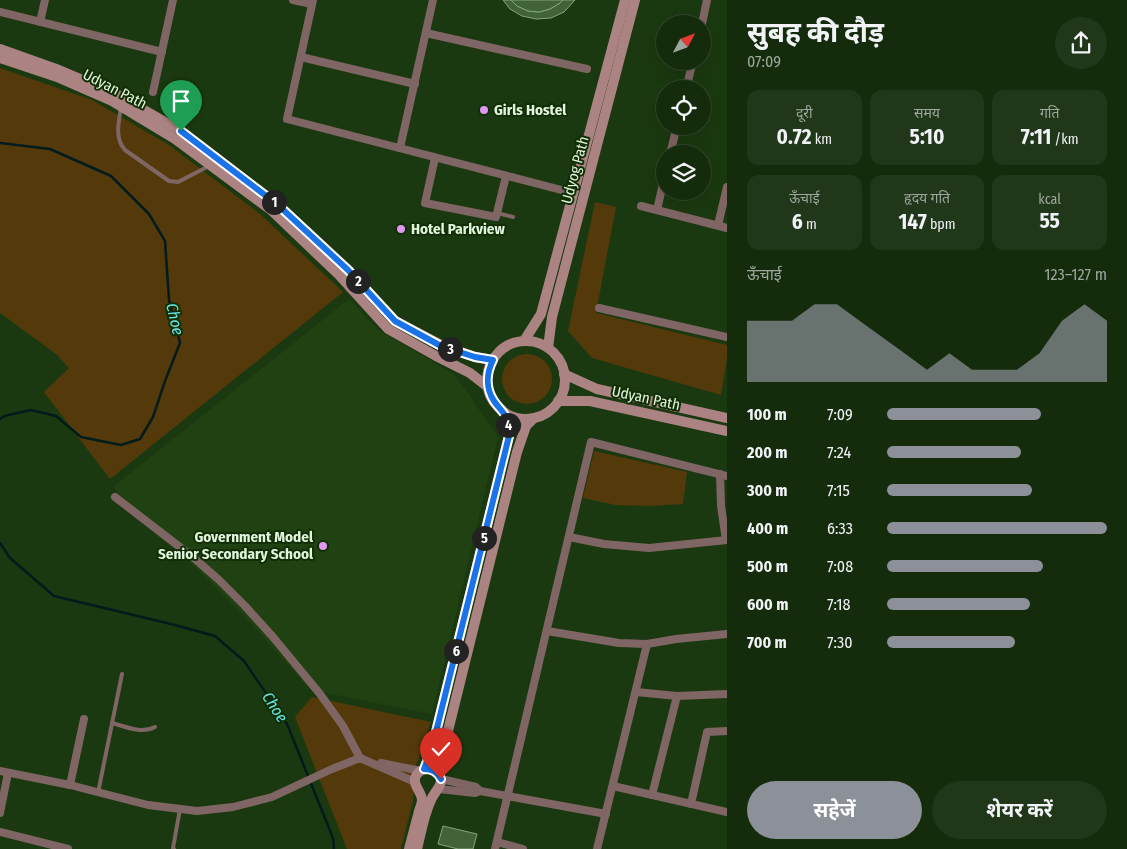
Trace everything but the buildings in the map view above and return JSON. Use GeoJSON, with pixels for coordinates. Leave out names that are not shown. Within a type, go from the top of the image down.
{"type":"FeatureCollection","features":[{"type":"Feature","properties":{"kind":"main road","name":"Udyog Path"},"geometry":{"type":"LineString","coordinates":[[524,341],[541,314],[625,0]]}},
{"type":"Feature","properties":{"kind":"main road","name":"Udyog Path"},"geometry":{"type":"LineString","coordinates":[[548,348],[552,317],[635,0]]}},
{"type":"Feature","properties":{"kind":"main road","name":"Udyan Path"},"geometry":{"type":"LineString","coordinates":[[0,49],[116,94],[181,131],[278,205],[348,270],[395,321],[441,346],[475,357],[493,360]]}},
{"type":"Feature","properties":{"kind":"main road","name":"Udyan Path"},"geometry":{"type":"LineString","coordinates":[[0,58],[57,77],[112,101],[176,139],[270,210],[339,275],[388,329],[470,373],[488,387]]}},
{"type":"Feature","properties":{"kind":"main road"},"geometry":{"type":"LineString","coordinates":[[524,341],[548,348],[557,357],[564,374],[564,388],[558,402],[540,416],[526,419],[517,418],[502,410],[494,402],[488,387],[488,373],[493,360],[506,347],[524,341]]}},
{"type":"Feature","properties":{"kind":"main road","name":"Udyan Path"},"geometry":{"type":"LineString","coordinates":[[564,374],[597,389],[727,418]]}},
{"type":"Feature","properties":{"kind":"main road","name":"Udyan Path"},"geometry":{"type":"LineString","coordinates":[[558,402],[590,401],[727,431]]}},
{"type":"Feature","properties":{"kind":"main road"},"geometry":{"type":"LineString","coordinates":[[409,849],[422,799],[416,785],[416,777],[430,754],[434,740],[509,436],[508,419],[502,410]]}},
{"type":"Feature","properties":{"kind":"main road"},"geometry":{"type":"LineString","coordinates":[[417,849],[431,800],[438,783],[445,743],[517,452],[526,426],[534,418]]}},
{"type":"Feature","properties":{"kind":"main road"},"geometry":{"type":"LineString","coordinates":[[422,770],[430,769],[438,783]]}},
{"type":"Feature","properties":{"kind":"main road"},"geometry":{"type":"LineString","coordinates":[[416,785],[421,793],[431,794],[438,783]]}},
{"type":"Feature","properties":{"kind":"street"},"geometry":{"type":"LineString","coordinates":[[40,22],[45,0]]}},
{"type":"Feature","properties":{"kind":"street"},"geometry":{"type":"LineString","coordinates":[[153,92],[173,0]]}},
{"type":"Feature","properties":{"kind":"street"},"geometry":{"type":"LineString","coordinates":[[293,0],[312,2],[287,119],[573,193]]}},
{"type":"Feature","properties":{"kind":"street"},"geometry":{"type":"LineString","coordinates":[[400,148],[433,0]]}},
{"type":"Feature","properties":{"kind":"street"},"geometry":{"type":"LineString","coordinates":[[704,15],[707,0]]}},
{"type":"Feature","properties":{"kind":"street"},"geometry":{"type":"LineString","coordinates":[[0,12],[162,52]]}},
{"type":"Feature","properties":{"kind":"street"},"geometry":{"type":"LineString","coordinates":[[426,33],[587,69]]}},
{"type":"Feature","properties":{"kind":"street"},"geometry":{"type":"LineString","coordinates":[[301,57],[415,84]]}},
{"type":"Feature","properties":{"kind":"street"},"geometry":{"type":"LineString","coordinates":[[435,158],[425,204],[496,217],[506,176]]}},
{"type":"Feature","properties":{"kind":"street"},"geometry":{"type":"LineString","coordinates":[[718,225],[727,187]]}},
{"type":"Feature","properties":{"kind":"street"},"geometry":{"type":"LineString","coordinates":[[657,210],[659,200]]}},
{"type":"Feature","properties":{"kind":"street"},"geometry":{"type":"LineString","coordinates":[[641,206],[727,228]]}},
{"type":"Feature","properties":{"kind":"street"},"geometry":{"type":"LineString","coordinates":[[599,308],[727,337]]}},
{"type":"Feature","properties":{"kind":"street"},"geometry":{"type":"LineString","coordinates":[[523,849],[496,846],[546,630],[568,537],[591,442],[724,475],[721,506],[726,540],[649,548],[604,544],[568,537]]}},
{"type":"Feature","properties":{"kind":"street"},"geometry":{"type":"LineString","coordinates":[[115,497],[194,558],[245,606],[320,694],[364,759],[416,785]]}},
{"type":"Feature","properties":{"kind":"street"},"geometry":{"type":"LineString","coordinates":[[546,630],[619,643],[647,644],[727,634]]}},
{"type":"Feature","properties":{"kind":"street"},"geometry":{"type":"LineString","coordinates":[[597,849],[647,644]]}},
{"type":"Feature","properties":{"kind":"street"},"geometry":{"type":"LineString","coordinates":[[636,692],[677,696],[727,694]]}},
{"type":"Feature","properties":{"kind":"street"},"geometry":{"type":"LineString","coordinates":[[652,795],[677,696]]}},
{"type":"Feature","properties":{"kind":"street"},"geometry":{"type":"LineString","coordinates":[[70,785],[84,720]]}},
{"type":"Feature","properties":{"kind":"street"},"geometry":{"type":"LineString","coordinates":[[692,804],[707,732],[727,731]]}},
{"type":"Feature","properties":{"kind":"street"},"geometry":{"type":"LineString","coordinates":[[0,813],[4,772],[70,785],[148,806],[197,811],[233,807],[272,797],[332,769],[364,759],[422,770]]}},
{"type":"Feature","properties":{"kind":"street"},"geometry":{"type":"LineString","coordinates":[[438,783],[476,787],[480,791],[507,797],[606,814]]}},
{"type":"Feature","properties":{"kind":"street"},"geometry":{"type":"LineString","coordinates":[[613,786],[727,812]]}},
{"type":"Feature","properties":{"kind":"street"},"geometry":{"type":"LineString","coordinates":[[0,832],[68,849]]}},
{"type":"Feature","properties":{"kind":"lane"},"geometry":{"type":"LineString","coordinates":[[120,106],[118,133],[121,145],[125,150],[169,181],[178,182],[210,165]]}},
{"type":"Feature","properties":{"kind":"lane"},"geometry":{"type":"LineString","coordinates":[[497,213],[513,217]]}},
{"type":"Feature","properties":{"kind":"lane"},"geometry":{"type":"LineString","coordinates":[[98,793],[122,674]]}},
{"type":"Feature","properties":{"kind":"lane"},"geometry":{"type":"LineString","coordinates":[[112,723],[141,730],[155,727]]}},
{"type":"Feature","properties":{"kind":"lane"},"geometry":{"type":"LineString","coordinates":[[174,849],[180,809]]}},
{"type":"Feature","properties":{"kind":"shaded area"},"geometry":{"type":"Polygon","coordinates":[[[0,68],[92,100],[169,145],[260,214],[343,292],[110,479],[44,392],[69,368],[56,354],[0,313],[0,68]]]}},
{"type":"Feature","properties":{"kind":"shaded area"},"geometry":{"type":"Polygon","coordinates":[[[595,202],[616,207],[596,313],[727,345],[727,358],[721,395],[592,358],[568,331],[595,202]]]}},
{"type":"Feature","properties":{"kind":"shaded area","name":"Government Model Senior Secondary School"},"geometry":{"type":"Polygon","coordinates":[[[349,299],[378,330],[455,375],[498,437],[432,714],[311,690],[234,605],[113,487],[349,299]]]}},
{"type":"Feature","properties":{"kind":"shaded area"},"geometry":{"type":"Polygon","coordinates":[[[532,354],[545,361],[551,369],[551,389],[545,397],[537,403],[522,404],[509,397],[503,389],[502,374],[509,361],[517,355],[532,354]]]}},
{"type":"Feature","properties":{"kind":"shaded area"},"geometry":{"type":"Polygon","coordinates":[[[594,451],[687,472],[683,504],[616,505],[583,498],[594,451]]]}},
{"type":"Feature","properties":{"kind":"shaded area"},"geometry":{"type":"Polygon","coordinates":[[[312,697],[431,722],[414,771],[413,801],[401,849],[347,849],[295,717],[312,697]]]}},
{"type":"Feature","properties":{"kind":"waterway","name":"Choe"},"geometry":{"type":"LineString","coordinates":[[0,143],[50,149],[111,176],[149,214],[165,241],[169,300],[180,343],[153,417],[140,439],[121,445],[81,437],[56,416],[31,410],[4,416],[0,419]]}},
{"type":"Feature","properties":{"kind":"waterway","name":"Choe"},"geometry":{"type":"LineString","coordinates":[[0,543],[10,558],[54,596],[215,636],[244,661],[287,724],[333,838],[334,849]]}},
{"type":"Feature","properties":{"kind":"place","name":"Girls Hostel"},"geometry":{"type":"Point","coordinates":[484,110]}},
{"type":"Feature","properties":{"kind":"place","name":"Hotel Parkview"},"geometry":{"type":"Point","coordinates":[401,229]}},
{"type":"Feature","properties":{"kind":"place","name":"Government Model Senior Secondary School"},"geometry":{"type":"Point","coordinates":[323,546]}},
{"type":"Feature","properties":{"kind":"route"},"geometry":{"type":"LineString","coordinates":[[181,131],[278,205],[348,270],[395,321],[441,346],[475,357],[493,360],[488,373],[489,392],[494,402],[508,419],[509,436],[434,740],[424,769],[436,772],[441,779]]}}]}
